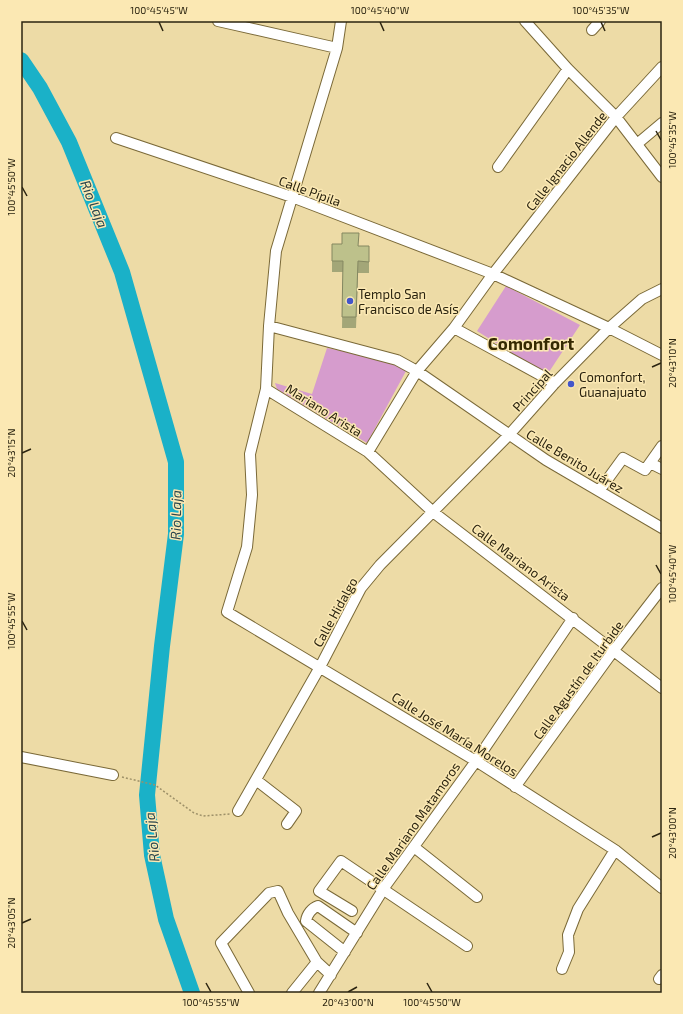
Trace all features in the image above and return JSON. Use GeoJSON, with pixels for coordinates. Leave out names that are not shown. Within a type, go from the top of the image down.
{"type":"FeatureCollection","features":[{"type":"Feature","properties":{"kind":"street"},"geometry":{"type":"LineString","coordinates":[[218,21],[337,48]]}},
{"type":"Feature","properties":{"kind":"street"},"geometry":{"type":"LineString","coordinates":[[266,389],[269,326],[276,251],[337,48],[341,21]]}},
{"type":"Feature","properties":{"kind":"street"},"geometry":{"type":"LineString","coordinates":[[525,21],[568,69],[616,118],[638,144],[662,177]]}},
{"type":"Feature","properties":{"kind":"street"},"geometry":{"type":"LineString","coordinates":[[592,30],[600,21]]}},
{"type":"Feature","properties":{"kind":"street","name":"Calle Ignacio Allende"},"geometry":{"type":"LineString","coordinates":[[368,452],[417,371],[454,328],[493,274],[616,118],[662,67]]}},
{"type":"Feature","properties":{"kind":"street"},"geometry":{"type":"LineString","coordinates":[[498,167],[568,69]]}},
{"type":"Feature","properties":{"kind":"street"},"geometry":{"type":"LineString","coordinates":[[638,144],[662,123]]}},
{"type":"Feature","properties":{"kind":"street","name":"Calle Pípila"},"geometry":{"type":"LineString","coordinates":[[116,138],[292,197],[493,274],[609,328],[662,355]]}},
{"type":"Feature","properties":{"kind":"street","name":"Principal"},"geometry":{"type":"LineString","coordinates":[[508,436],[555,383],[609,328],[642,299],[662,289]]}},
{"type":"Feature","properties":{"kind":"street","name":"Calle Benito Juárez"},"geometry":{"type":"LineString","coordinates":[[269,326],[397,360],[417,371],[508,436],[662,528]]}},
{"type":"Feature","properties":{"kind":"street"},"geometry":{"type":"LineString","coordinates":[[454,328],[555,383]]}},
{"type":"Feature","properties":{"kind":"street","name":"Mariano Arista"},"geometry":{"type":"LineString","coordinates":[[266,389],[368,452]]}},
{"type":"Feature","properties":{"kind":"street","name":"Calle José María Morelos"},"geometry":{"type":"LineString","coordinates":[[266,389],[250,454],[252,494],[247,547],[227,612],[476,761],[615,850],[662,888]]}},
{"type":"Feature","properties":{"kind":"street","name":"Calle Hidalgo"},"geometry":{"type":"LineString","coordinates":[[238,811],[320,667],[361,588],[380,565],[508,436]]}},
{"type":"Feature","properties":{"kind":"street"},"geometry":{"type":"LineString","coordinates":[[599,491],[623,458],[646,470],[662,446]]}},
{"type":"Feature","properties":{"kind":"street","name":"Calle Mariano Arista"},"geometry":{"type":"LineString","coordinates":[[368,452],[433,512],[573,618],[662,688]]}},
{"type":"Feature","properties":{"kind":"street"},"geometry":{"type":"LineString","coordinates":[[650,463],[662,469]]}},
{"type":"Feature","properties":{"kind":"street","name":"Calle Agustín de Iturbide"},"geometry":{"type":"LineString","coordinates":[[515,787],[614,650],[662,588]]}},
{"type":"Feature","properties":{"kind":"street","name":"Calle Mariano Matamoros"},"geometry":{"type":"LineString","coordinates":[[320,993],[384,889],[476,761],[573,618]]}},
{"type":"Feature","properties":{"kind":"street"},"geometry":{"type":"LineString","coordinates":[[21,757],[113,775]]}},
{"type":"Feature","properties":{"kind":"street"},"geometry":{"type":"LineString","coordinates":[[256,780],[296,811],[287,824]]}},
{"type":"Feature","properties":{"kind":"street"},"geometry":{"type":"LineString","coordinates":[[414,846],[478,897]]}},
{"type":"Feature","properties":{"kind":"street"},"geometry":{"type":"LineString","coordinates":[[562,970],[569,952],[568,935],[578,909],[615,850]]}},
{"type":"Feature","properties":{"kind":"street"},"geometry":{"type":"LineString","coordinates":[[352,911],[319,891],[341,861],[467,946]]}},
{"type":"Feature","properties":{"kind":"street"},"geometry":{"type":"LineString","coordinates":[[249,993],[221,943],[269,893],[278,891],[317,962],[330,975]]}},
{"type":"Feature","properties":{"kind":"street"},"geometry":{"type":"LineString","coordinates":[[345,952],[306,921],[313,907],[318,906],[357,933]]}},
{"type":"Feature","properties":{"kind":"street"},"geometry":{"type":"LineString","coordinates":[[292,993],[317,962]]}},
{"type":"Feature","properties":{"kind":"path"},"geometry":{"type":"LineString","coordinates":[[113,775],[155,785],[194,813],[203,816],[227,815],[238,811]]}},
{"type":"Feature","properties":{"kind":"shaded area"},"geometry":{"type":"Polygon","coordinates":[[[506,286],[580,325],[547,375],[477,331],[506,286]]]}},
{"type":"Feature","properties":{"kind":"shaded area"},"geometry":{"type":"Polygon","coordinates":[[[327,348],[392,361],[406,371],[367,443],[277,389],[275,383],[312,394],[327,348]]]}},
{"type":"Feature","properties":{"kind":"building","name":"Templo San Francisco de Asís"},"geometry":{"type":"Polygon","coordinates":[[[342,233],[359,233],[358,246],[369,246],[369,262],[358,261],[356,317],[342,317],[343,261],[332,261],[332,244],[342,244],[342,233]]]}},
{"type":"Feature","properties":{"kind":"waterway","name":"Rio Laja"},"geometry":{"type":"LineString","coordinates":[[21,60],[40,88],[69,142],[122,272],[176,462],[176,534],[162,646],[147,795],[152,855],[166,919],[192,993]]}},
{"type":"Feature","properties":{"kind":"place","name":"Templo San Francisco de Asís"},"geometry":{"type":"Point","coordinates":[350,301]}},
{"type":"Feature","properties":{"kind":"place","name":"Comonfort, Guanajuato"},"geometry":{"type":"Point","coordinates":[571,384]}},
{"type":"Feature","properties":{"kind":"district","name":"Comonfort"},"geometry":{"type":"Point","coordinates":[531,344]}}]}
